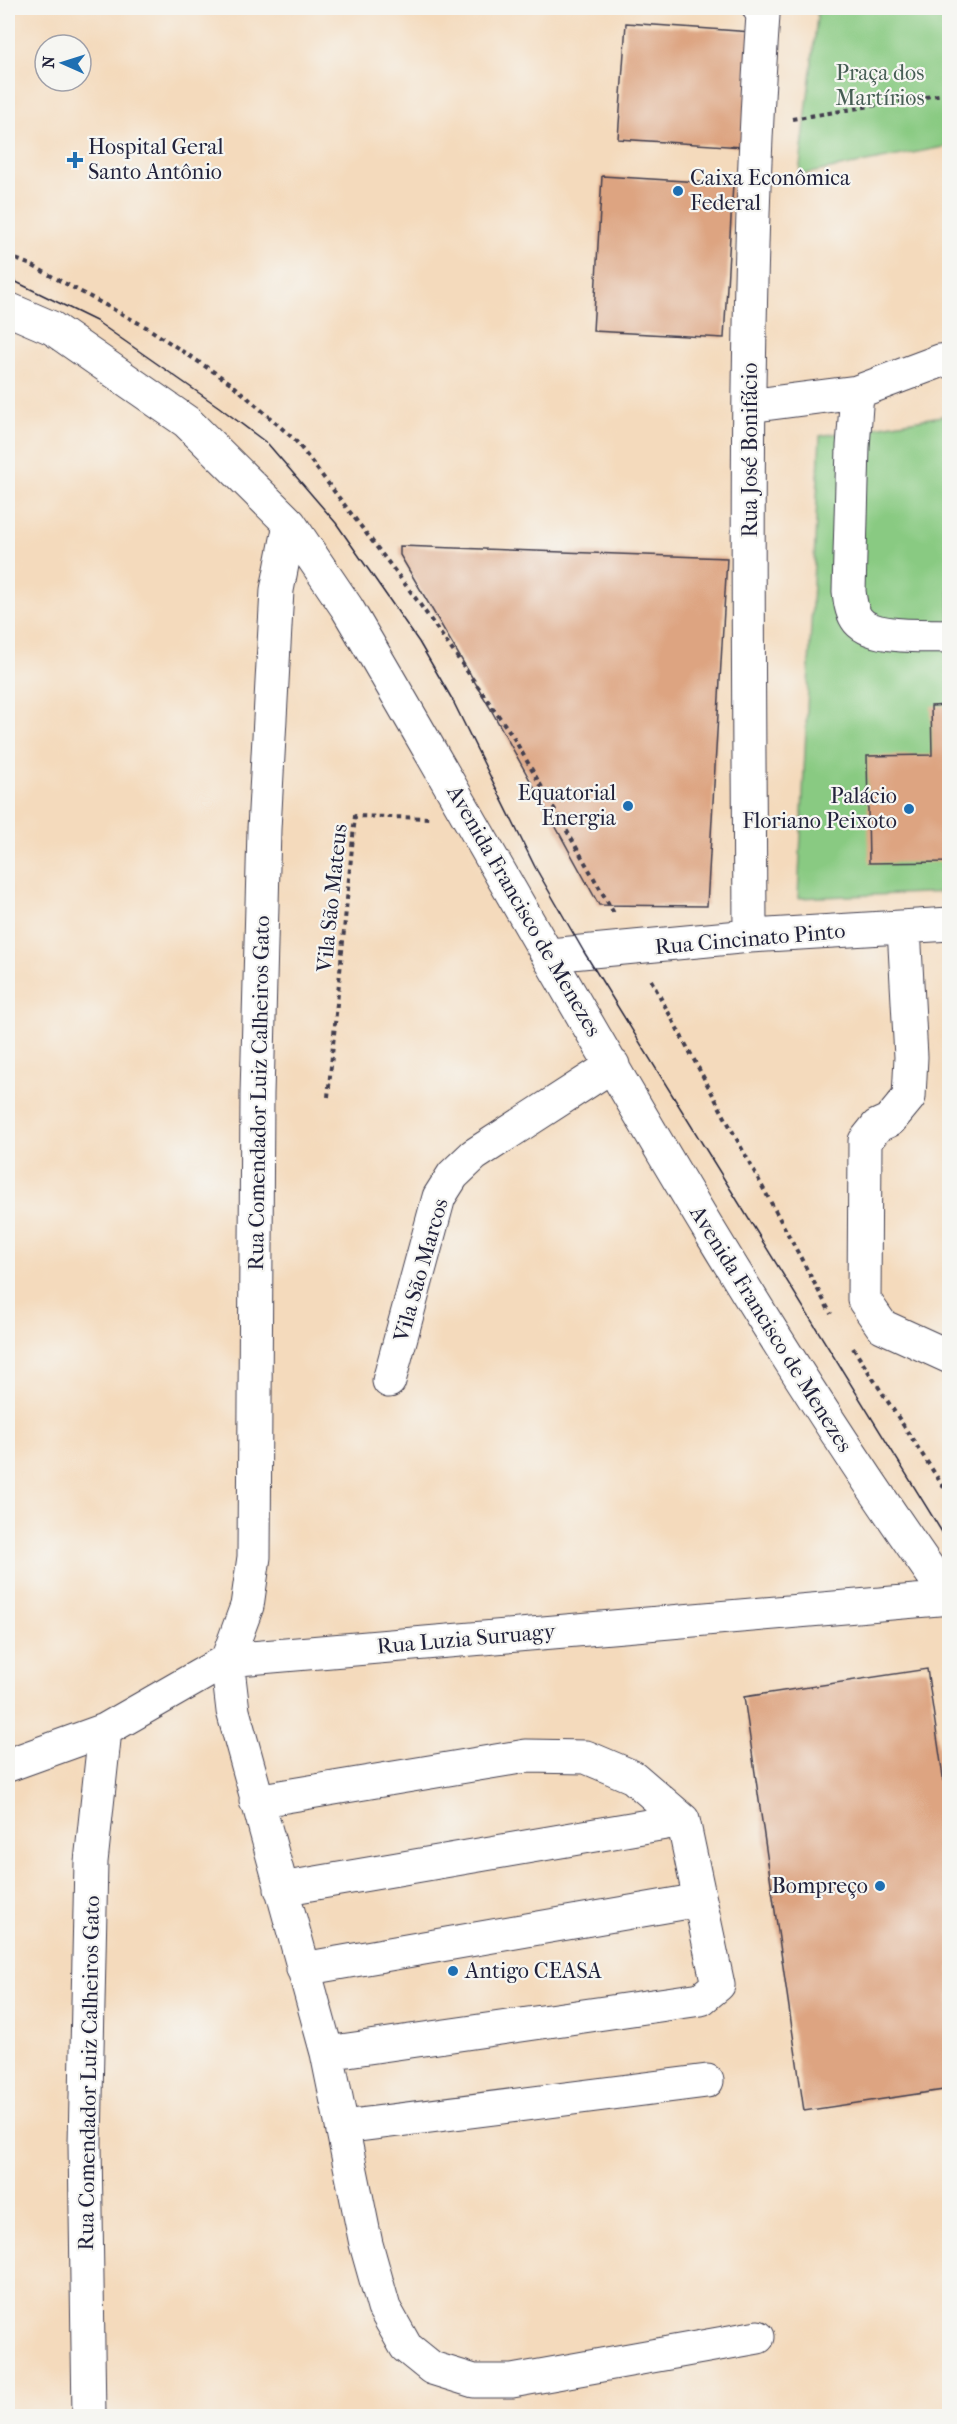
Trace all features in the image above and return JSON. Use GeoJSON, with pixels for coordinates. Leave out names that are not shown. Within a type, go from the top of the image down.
{"type":"FeatureCollection","features":[{"type":"Feature","properties":{"kind":"street","name":"Rua José Bonifácio"},"geometry":{"type":"LineString","coordinates":[[750,936],[749,406],[755,125],[763,15],[759,8]]}},
{"type":"Feature","properties":{"kind":"street","name":"Avenida Francisco de Menezes"},"geometry":{"type":"LineString","coordinates":[[8,309],[52,328],[187,422],[290,524],[347,608],[550,955],[707,1230],[879,1499],[949,1598]]}},
{"type":"Feature","properties":{"kind":"street"},"geometry":{"type":"LineString","coordinates":[[749,406],[857,392],[940,361],[950,360]]}},
{"type":"Feature","properties":{"kind":"street"},"geometry":{"type":"LineString","coordinates":[[857,392],[853,447],[849,591],[851,604],[857,619],[877,633],[950,636]]}},
{"type":"Feature","properties":{"kind":"street","name":"Rua Comendador Luiz Calheiros Gato"},"geometry":{"type":"LineString","coordinates":[[227,1660],[247,1606],[254,1557],[258,1083],[264,828],[277,590],[290,524]]}},
{"type":"Feature","properties":{"kind":"street"},"geometry":{"type":"LineString","coordinates":[[750,894],[782,933]]}},
{"type":"Feature","properties":{"kind":"street","name":"Rua Cincinato Pinto"},"geometry":{"type":"LineString","coordinates":[[550,955],[634,949],[782,933],[950,924]]}},
{"type":"Feature","properties":{"kind":"street"},"geometry":{"type":"LineString","coordinates":[[904,928],[911,1057],[909,1097],[890,1120],[877,1126],[865,1141],[864,1300],[882,1326],[950,1357]]}},
{"type":"Feature","properties":{"kind":"street","name":"Vila São Marcos"},"geometry":{"type":"LineString","coordinates":[[389,1381],[439,1197],[453,1175],[474,1155],[613,1065]]}},
{"type":"Feature","properties":{"kind":"street","name":"Rua Luzia Suruagy"},"geometry":{"type":"LineString","coordinates":[[8,1765],[105,1730],[227,1660],[949,1598]]}},
{"type":"Feature","properties":{"kind":"street"},"geometry":{"type":"LineString","coordinates":[[227,1660],[233,1711],[327,2054],[366,2244],[384,2308],[406,2347],[432,2368],[474,2381],[512,2381],[758,2337]]}},
{"type":"Feature","properties":{"kind":"street","name":"Rua Comendador Luiz Calheiros Gato"},"geometry":{"type":"LineString","coordinates":[[89,2416],[85,2144],[91,1874],[105,1730]]}},
{"type":"Feature","properties":{"kind":"street"},"geometry":{"type":"LineString","coordinates":[[256,1801],[526,1756],[586,1757],[633,1777],[683,1820],[718,1984],[701,2000],[327,2054]]}},
{"type":"Feature","properties":{"kind":"street"},"geometry":{"type":"LineString","coordinates":[[280,1888],[683,1820]]}},
{"type":"Feature","properties":{"kind":"street"},"geometry":{"type":"LineString","coordinates":[[303,1969],[700,1900]]}},
{"type":"Feature","properties":{"kind":"street"},"geometry":{"type":"LineString","coordinates":[[343,2127],[707,2081]]}},
{"type":"Feature","properties":{"kind":"path"},"geometry":{"type":"LineString","coordinates":[[755,125],[950,93]]}},
{"type":"Feature","properties":{"kind":"path","name":"Vila São Mateus"},"geometry":{"type":"LineString","coordinates":[[328,1097],[355,816],[471,820]]}},
{"type":"Feature","properties":{"kind":"path"},"geometry":{"type":"LineString","coordinates":[[634,949],[836,1322]]}},
{"type":"Feature","properties":{"kind":"path"},"geometry":{"type":"LineString","coordinates":[[848,1341],[950,1497]]}},
{"type":"Feature","properties":{"kind":"green space","name":"Praça dos Martírios"},"geometry":{"type":"Polygon","coordinates":[[[818,8],[949,8],[949,146],[799,175],[818,8]]]}},
{"type":"Feature","properties":{"kind":"green space"},"geometry":{"type":"Polygon","coordinates":[[[949,415],[949,892],[798,898],[820,436],[949,415]]]}},
{"type":"Feature","properties":{"kind":"building"},"geometry":{"type":"Polygon","coordinates":[[[626,23],[752,32],[743,147],[618,139],[626,23]]]}},
{"type":"Feature","properties":{"kind":"building"},"geometry":{"type":"Polygon","coordinates":[[[602,176],[733,184],[724,338],[593,331],[602,176]]]}},
{"type":"Feature","properties":{"kind":"building","name":"Equatorial Energia"},"geometry":{"type":"Polygon","coordinates":[[[400,546],[727,558],[707,906],[599,905],[489,706],[400,555],[400,546]]]}},
{"type":"Feature","properties":{"kind":"building","name":"Palácio Floriano Peixoto"},"geometry":{"type":"Polygon","coordinates":[[[950,705],[950,862],[869,863],[867,756],[932,755],[931,706],[950,705]]]}},
{"type":"Feature","properties":{"kind":"building"},"geometry":{"type":"Polygon","coordinates":[[[927,1669],[950,1824],[950,2089],[804,2111],[744,1697],[927,1669]]]}},
{"type":"Feature","properties":{"kind":"tram line"},"geometry":{"type":"LineString","coordinates":[[8,278],[96,321],[219,407],[268,444],[336,523],[419,642],[452,699],[535,867],[584,952],[950,1545]]}},
{"type":"Feature","properties":{"kind":"place","name":"Hospital Geral Santo Antônio"},"geometry":{"type":"Point","coordinates":[75,160]}},
{"type":"Feature","properties":{"kind":"place","name":"Caixa Econômica Federal"},"geometry":{"type":"Point","coordinates":[678,191]}},
{"type":"Feature","properties":{"kind":"place","name":"Equatorial Energia"},"geometry":{"type":"Point","coordinates":[628,806]}},
{"type":"Feature","properties":{"kind":"place","name":"Palácio Floriano Peixoto"},"geometry":{"type":"Point","coordinates":[909,809]}},
{"type":"Feature","properties":{"kind":"place","name":"Bompreço"},"geometry":{"type":"Point","coordinates":[880,1886]}},
{"type":"Feature","properties":{"kind":"place","name":"Antigo CEASA"},"geometry":{"type":"Point","coordinates":[453,1971]}}]}
